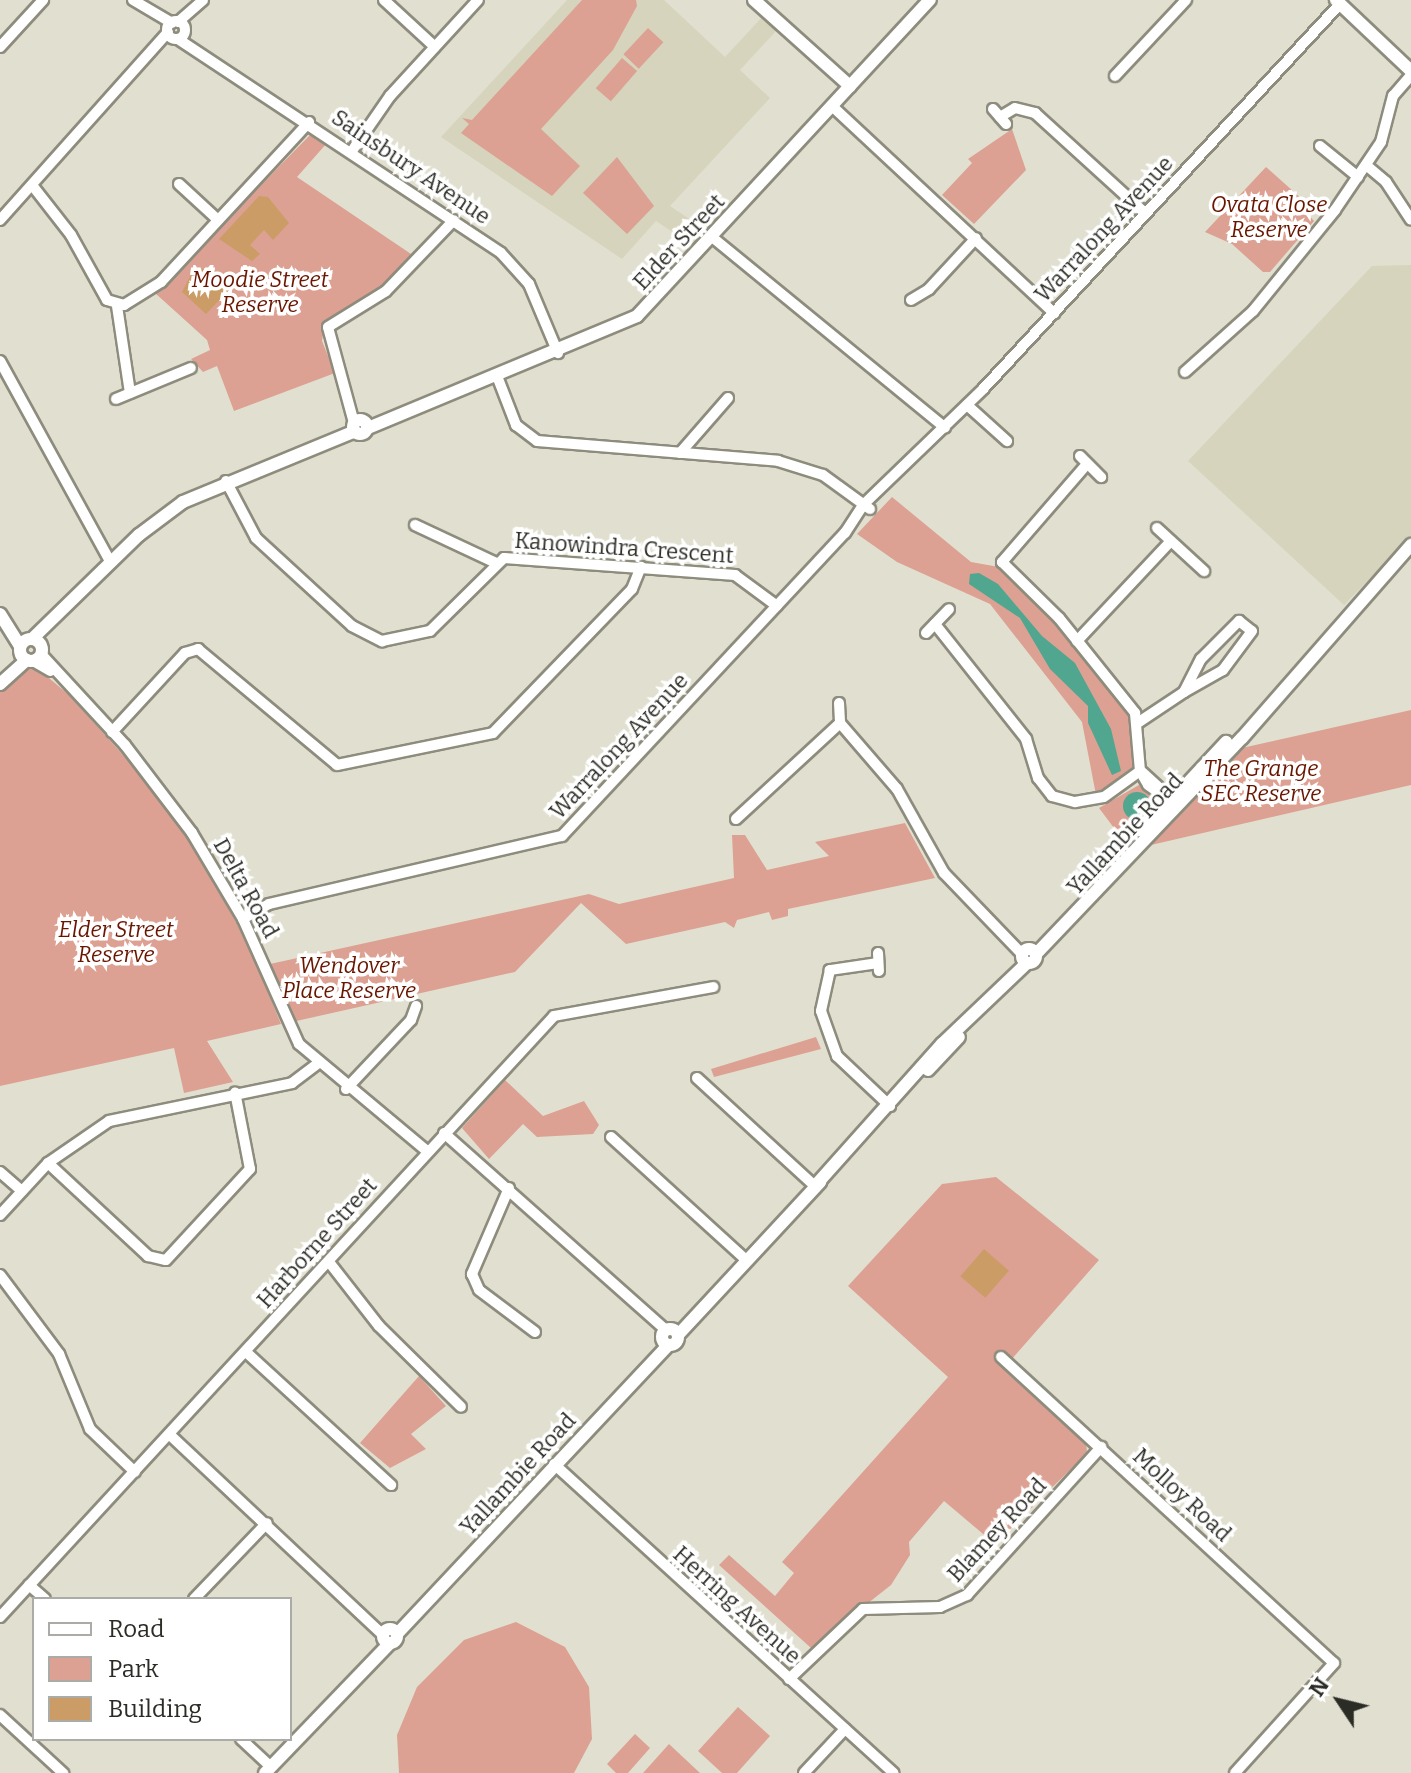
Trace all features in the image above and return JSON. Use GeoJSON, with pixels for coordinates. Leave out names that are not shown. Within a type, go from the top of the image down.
{"type":"FeatureCollection","features":[{"type":"Feature","properties":{"kind":"street"},"geometry":{"type":"LineString","coordinates":[[0,47],[43,0]]}},
{"type":"Feature","properties":{"kind":"street","name":"Sainsbury Avenue"},"geometry":{"type":"LineString","coordinates":[[133,0],[454,220],[524,276],[558,353]]}},
{"type":"Feature","properties":{"kind":"street"},"geometry":{"type":"LineString","coordinates":[[384,0],[435,47]]}},
{"type":"Feature","properties":{"kind":"street"},"geometry":{"type":"LineString","coordinates":[[352,151],[435,47],[478,0]]}},
{"type":"Feature","properties":{"kind":"street"},"geometry":{"type":"LineString","coordinates":[[754,0],[850,86]]}},
{"type":"Feature","properties":{"kind":"street","name":"Elder Street"},"geometry":{"type":"LineString","coordinates":[[0,683],[111,563],[169,512],[226,481],[360,425],[392,416],[558,353],[631,321],[930,0]]}},
{"type":"Feature","properties":{"kind":"street"},"geometry":{"type":"LineString","coordinates":[[1115,76],[1186,0]]}},
{"type":"Feature","properties":{"kind":"street"},"geometry":{"type":"LineString","coordinates":[[0,220],[202,2]]}},
{"type":"Feature","properties":{"kind":"street"},"geometry":{"type":"LineString","coordinates":[[1185,372],[1258,306],[1358,177],[1385,133],[1393,96],[1411,73],[1338,2]]}},
{"type":"Feature","properties":{"kind":"street","name":"Warralong Avenue"},"geometry":{"type":"LineString","coordinates":[[241,915],[269,904],[557,839],[845,533],[866,506],[895,480],[1055,311],[1338,2]]}},
{"type":"Feature","properties":{"kind":"street"},"geometry":{"type":"LineString","coordinates":[[832,106],[1055,311]]}},
{"type":"Feature","properties":{"kind":"street"},"geometry":{"type":"LineString","coordinates":[[1000,116],[1015,108],[1035,113],[1145,213]]}},
{"type":"Feature","properties":{"kind":"street"},"geometry":{"type":"LineString","coordinates":[[117,306],[158,285],[309,122]]}},
{"type":"Feature","properties":{"kind":"street"},"geometry":{"type":"LineString","coordinates":[[1320,146],[1358,177]]}},
{"type":"Feature","properties":{"kind":"street"},"geometry":{"type":"LineString","coordinates":[[1366,165],[1386,182],[1411,220]]}},
{"type":"Feature","properties":{"kind":"street"},"geometry":{"type":"LineString","coordinates":[[179,184],[218,220]]}},
{"type":"Feature","properties":{"kind":"street"},"geometry":{"type":"LineString","coordinates":[[29,188],[53,212],[104,297],[117,306],[130,393]]}},
{"type":"Feature","properties":{"kind":"street"},"geometry":{"type":"LineString","coordinates":[[360,425],[327,339],[328,327],[386,291],[454,220]]}},
{"type":"Feature","properties":{"kind":"street"},"geometry":{"type":"LineString","coordinates":[[712,237],[945,428]]}},
{"type":"Feature","properties":{"kind":"street"},"geometry":{"type":"LineString","coordinates":[[911,300],[929,289],[976,238]]}},
{"type":"Feature","properties":{"kind":"street"},"geometry":{"type":"LineString","coordinates":[[0,361],[111,563]]}},
{"type":"Feature","properties":{"kind":"street"},"geometry":{"type":"LineString","coordinates":[[116,399],[193,367]]}},
{"type":"Feature","properties":{"kind":"street"},"geometry":{"type":"LineString","coordinates":[[497,376],[516,425],[531,439],[790,463],[847,489],[866,506]]}},
{"type":"Feature","properties":{"kind":"street"},"geometry":{"type":"LineString","coordinates":[[680,453],[728,398]]}},
{"type":"Feature","properties":{"kind":"street"},"geometry":{"type":"LineString","coordinates":[[967,405],[1007,441]]}},
{"type":"Feature","properties":{"kind":"street"},"geometry":{"type":"LineString","coordinates":[[1101,477],[1083,460],[1002,560],[1077,641],[1139,722],[1135,748],[1140,771],[1174,803]]}},
{"type":"Feature","properties":{"kind":"street","name":"Kanowindra Crescent"},"geometry":{"type":"LineString","coordinates":[[226,481],[256,538],[373,638],[401,641],[430,631],[496,563],[516,558],[741,576],[777,606]]}},
{"type":"Feature","properties":{"kind":"street"},"geometry":{"type":"LineString","coordinates":[[415,525],[496,563]]}},
{"type":"Feature","properties":{"kind":"street"},"geometry":{"type":"LineString","coordinates":[[1157,528],[1204,571]]}},
{"type":"Feature","properties":{"kind":"street"},"geometry":{"type":"LineString","coordinates":[[1077,641],[1171,541]]}},
{"type":"Feature","properties":{"kind":"street","name":"Yallambie Road"},"geometry":{"type":"LineString","coordinates":[[1343,624],[1411,545]]}},
{"type":"Feature","properties":{"kind":"street","name":"Yallambie Road"},"geometry":{"type":"LineString","coordinates":[[268,1770],[366,1666],[389,1634],[418,1609],[647,1366],[668,1336],[699,1310],[970,1022],[1028,954],[1343,624],[1411,557]]}},
{"type":"Feature","properties":{"kind":"street"},"geometry":{"type":"LineString","coordinates":[[112,732],[185,653],[198,649],[337,765],[493,733],[632,589],[641,567]]}},
{"type":"Feature","properties":{"kind":"street"},"geometry":{"type":"LineString","coordinates":[[926,633],[949,609]]}},
{"type":"Feature","properties":{"kind":"street","name":"Delta Road"},"geometry":{"type":"LineString","coordinates":[[4,619],[112,732],[184,821],[241,915],[289,1029],[346,1089],[424,1154]]}},
{"type":"Feature","properties":{"kind":"street"},"geometry":{"type":"LineString","coordinates":[[1139,722],[1223,670],[1252,631],[1239,621],[1201,659],[1184,692]]}},
{"type":"Feature","properties":{"kind":"street"},"geometry":{"type":"LineString","coordinates":[[935,624],[1026,739],[1038,778],[1052,796],[1069,802],[1104,797],[1140,771]]}},
{"type":"Feature","properties":{"kind":"street"},"geometry":{"type":"LineString","coordinates":[[839,703],[840,723],[897,789],[944,873],[1028,954]]}},
{"type":"Feature","properties":{"kind":"street"},"geometry":{"type":"LineString","coordinates":[[736,819],[840,723]]}},
{"type":"Feature","properties":{"kind":"street"},"geometry":{"type":"LineString","coordinates":[[878,962],[835,967],[824,979],[821,1011],[837,1056],[890,1106]]}},
{"type":"Feature","properties":{"kind":"street","name":"Harborne Street"},"geometry":{"type":"LineString","coordinates":[[0,1617],[329,1262],[446,1130],[560,1013],[713,987]]}},
{"type":"Feature","properties":{"kind":"street"},"geometry":{"type":"LineString","coordinates":[[346,1089],[411,1020],[416,1006]]}},
{"type":"Feature","properties":{"kind":"street"},"geometry":{"type":"LineString","coordinates":[[0,1215],[48,1163],[114,1118],[298,1081],[319,1063]]}},
{"type":"Feature","properties":{"kind":"street"},"geometry":{"type":"LineString","coordinates":[[697,1078],[815,1186]]}},
{"type":"Feature","properties":{"kind":"street"},"geometry":{"type":"LineString","coordinates":[[48,1163],[148,1256],[166,1260],[250,1169],[235,1092]]}},
{"type":"Feature","properties":{"kind":"street"},"geometry":{"type":"LineString","coordinates":[[446,1130],[668,1336]]}},
{"type":"Feature","properties":{"kind":"street"},"geometry":{"type":"LineString","coordinates":[[611,1137],[746,1260]]}},
{"type":"Feature","properties":{"kind":"street"},"geometry":{"type":"LineString","coordinates":[[0,1172],[22,1191]]}},
{"type":"Feature","properties":{"kind":"street"},"geometry":{"type":"LineString","coordinates":[[509,1188],[472,1274],[479,1290],[535,1332]]}},
{"type":"Feature","properties":{"kind":"street"},"geometry":{"type":"LineString","coordinates":[[329,1262],[379,1326],[461,1407]]}},
{"type":"Feature","properties":{"kind":"street"},"geometry":{"type":"LineString","coordinates":[[0,1275],[59,1354],[90,1429],[135,1472]]}},
{"type":"Feature","properties":{"kind":"street"},"geometry":{"type":"LineString","coordinates":[[246,1352],[391,1485]]}},
{"type":"Feature","properties":{"kind":"street","name":"Molloy Road"},"geometry":{"type":"LineString","coordinates":[[1001,1357],[1334,1663],[1235,1773]]}},
{"type":"Feature","properties":{"kind":"street"},"geometry":{"type":"LineString","coordinates":[[170,1435],[389,1634]]}},
{"type":"Feature","properties":{"kind":"street","name":"Blamey Road"},"geometry":{"type":"LineString","coordinates":[[789,1679],[863,1609],[940,1607],[967,1595],[1101,1447]]}},
{"type":"Feature","properties":{"kind":"street","name":"Herring Avenue"},"geometry":{"type":"LineString","coordinates":[[554,1464],[894,1773]]}},
{"type":"Feature","properties":{"kind":"street"},"geometry":{"type":"LineString","coordinates":[[196,1597],[267,1523]]}},
{"type":"Feature","properties":{"kind":"street"},"geometry":{"type":"LineString","coordinates":[[29,1585],[43,1597]]}},
{"type":"Feature","properties":{"kind":"street"},"geometry":{"type":"LineString","coordinates":[[0,1715],[63,1773]]}},
{"type":"Feature","properties":{"kind":"street"},"geometry":{"type":"LineString","coordinates":[[804,1773],[845,1729]]}},
{"type":"Feature","properties":{"kind":"street"},"geometry":{"type":"LineString","coordinates":[[243,1741],[268,1770]]}},
{"type":"Feature","properties":{"kind":"shaded area"},"geometry":{"type":"Polygon","coordinates":[[[567,0],[664,0],[725,57],[764,15],[778,29],[740,70],[770,98],[670,206],[709,232],[695,247],[656,221],[622,259],[441,137],[567,0]]]}},
{"type":"Feature","properties":{"kind":"shaded area"},"geometry":{"type":"Polygon","coordinates":[[[1411,265],[1411,536],[1344,605],[1188,461],[1372,266],[1411,265]]]}},
{"type":"Feature","properties":{"kind":"green space"},"geometry":{"type":"Polygon","coordinates":[[[582,0],[636,0],[637,6],[613,50],[541,129],[580,166],[552,196],[461,133],[469,124],[462,118],[472,120],[582,0]]]}},
{"type":"Feature","properties":{"kind":"green space"},"geometry":{"type":"Polygon","coordinates":[[[648,28],[663,42],[639,69],[623,54],[648,28]]]}},
{"type":"Feature","properties":{"kind":"green space"},"geometry":{"type":"Polygon","coordinates":[[[622,58],[637,71],[611,101],[596,88],[622,58]]]}},
{"type":"Feature","properties":{"kind":"green space"},"geometry":{"type":"Polygon","coordinates":[[[1012,129],[1026,170],[974,224],[942,195],[972,163],[968,159],[1012,129]]]}},
{"type":"Feature","properties":{"kind":"green space","name":"Moodie Street Reserve"},"geometry":{"type":"Polygon","coordinates":[[[310,135],[327,143],[297,177],[414,256],[379,290],[325,322],[322,341],[335,373],[234,411],[217,366],[203,372],[191,359],[210,350],[207,340],[155,293],[310,135]]]}},
{"type":"Feature","properties":{"kind":"green space"},"geometry":{"type":"Polygon","coordinates":[[[617,157],[654,206],[627,234],[583,193],[617,157]]]}},
{"type":"Feature","properties":{"kind":"green space","name":"Ovata Close Reserve"},"geometry":{"type":"Polygon","coordinates":[[[1266,167],[1312,208],[1307,213],[1314,221],[1270,272],[1263,272],[1232,244],[1205,232],[1266,167]]]}},
{"type":"Feature","properties":{"kind":"green space"},"geometry":{"type":"Polygon","coordinates":[[[892,497],[971,562],[999,567],[1046,610],[1132,716],[1132,768],[1115,787],[1096,795],[1082,722],[990,604],[897,562],[857,534],[892,497]]]}},
{"type":"Feature","properties":{"kind":"green space","name":"Elder Street Reserve"},"geometry":{"type":"Polygon","coordinates":[[[26,668],[37,668],[68,694],[152,787],[201,857],[249,946],[281,1024],[207,1041],[233,1082],[184,1093],[174,1048],[0,1086],[0,692],[26,668]]]}},
{"type":"Feature","properties":{"kind":"green space","name":"The Grange SEC Reserve"},"geometry":{"type":"Polygon","coordinates":[[[1411,710],[1411,785],[1151,845],[1242,748],[1411,710]]]}},
{"type":"Feature","properties":{"kind":"green space"},"geometry":{"type":"Polygon","coordinates":[[[1139,785],[1157,804],[1123,840],[1099,808],[1139,785]]]}},
{"type":"Feature","properties":{"kind":"green space","name":"Wendover Place Reserve"},"geometry":{"type":"Polygon","coordinates":[[[905,823],[935,878],[788,909],[788,916],[772,920],[769,912],[737,920],[734,928],[725,922],[626,944],[581,903],[515,972],[292,1022],[270,964],[589,894],[619,904],[734,878],[732,835],[745,835],[767,870],[829,856],[815,842],[905,823]]]}},
{"type":"Feature","properties":{"kind":"green space"},"geometry":{"type":"Polygon","coordinates":[[[816,1037],[821,1049],[714,1077],[711,1069],[816,1037]]]}},
{"type":"Feature","properties":{"kind":"green space"},"geometry":{"type":"Polygon","coordinates":[[[505,1080],[543,1116],[584,1101],[599,1125],[593,1134],[537,1137],[523,1124],[489,1159],[462,1128],[505,1080]]]}},
{"type":"Feature","properties":{"kind":"green space"},"geometry":{"type":"Polygon","coordinates":[[[996,1177],[1099,1260],[1004,1368],[1086,1441],[1087,1453],[995,1544],[944,1501],[909,1542],[910,1555],[891,1585],[811,1648],[719,1565],[729,1555],[775,1596],[794,1573],[782,1562],[948,1377],[848,1286],[942,1184],[996,1177]]]}},
{"type":"Feature","properties":{"kind":"green space"},"geometry":{"type":"Polygon","coordinates":[[[419,1376],[446,1406],[411,1434],[426,1449],[390,1468],[360,1443],[419,1376]]]}},
{"type":"Feature","properties":{"kind":"green space"},"geometry":{"type":"Polygon","coordinates":[[[516,1622],[565,1647],[589,1687],[592,1739],[574,1773],[399,1773],[397,1735],[417,1687],[464,1640],[516,1622]]]}},
{"type":"Feature","properties":{"kind":"green space"},"geometry":{"type":"Polygon","coordinates":[[[738,1707],[770,1736],[737,1773],[722,1773],[698,1751],[738,1707]]]}},
{"type":"Feature","properties":{"kind":"green space"},"geometry":{"type":"Polygon","coordinates":[[[635,1734],[650,1748],[628,1773],[616,1773],[607,1764],[635,1734]]]}},
{"type":"Feature","properties":{"kind":"green space"},"geometry":{"type":"Polygon","coordinates":[[[669,1744],[700,1773],[643,1773],[669,1744]]]}},
{"type":"Feature","properties":{"kind":"water"},"geometry":{"type":"Polygon","coordinates":[[[979,573],[998,584],[1042,636],[1075,663],[1111,729],[1121,771],[1112,775],[1088,723],[1088,706],[1050,669],[1020,618],[969,584],[970,574],[979,573]]]}},
{"type":"Feature","properties":{"kind":"water"},"geometry":{"type":"Polygon","coordinates":[[[1137,792],[1147,796],[1151,806],[1147,816],[1137,820],[1127,816],[1123,806],[1127,796],[1137,792]]]}},
{"type":"Feature","properties":{"kind":"building"},"geometry":{"type":"Polygon","coordinates":[[[259,196],[268,197],[289,223],[273,240],[264,230],[250,245],[260,254],[252,261],[219,239],[259,196]]]}},
{"type":"Feature","properties":{"kind":"building"},"geometry":{"type":"Polygon","coordinates":[[[194,269],[204,269],[228,291],[206,314],[182,292],[194,269]]]}},
{"type":"Feature","properties":{"kind":"building"},"geometry":{"type":"Polygon","coordinates":[[[984,1249],[1009,1271],[985,1298],[960,1276],[984,1249]]]}}]}
